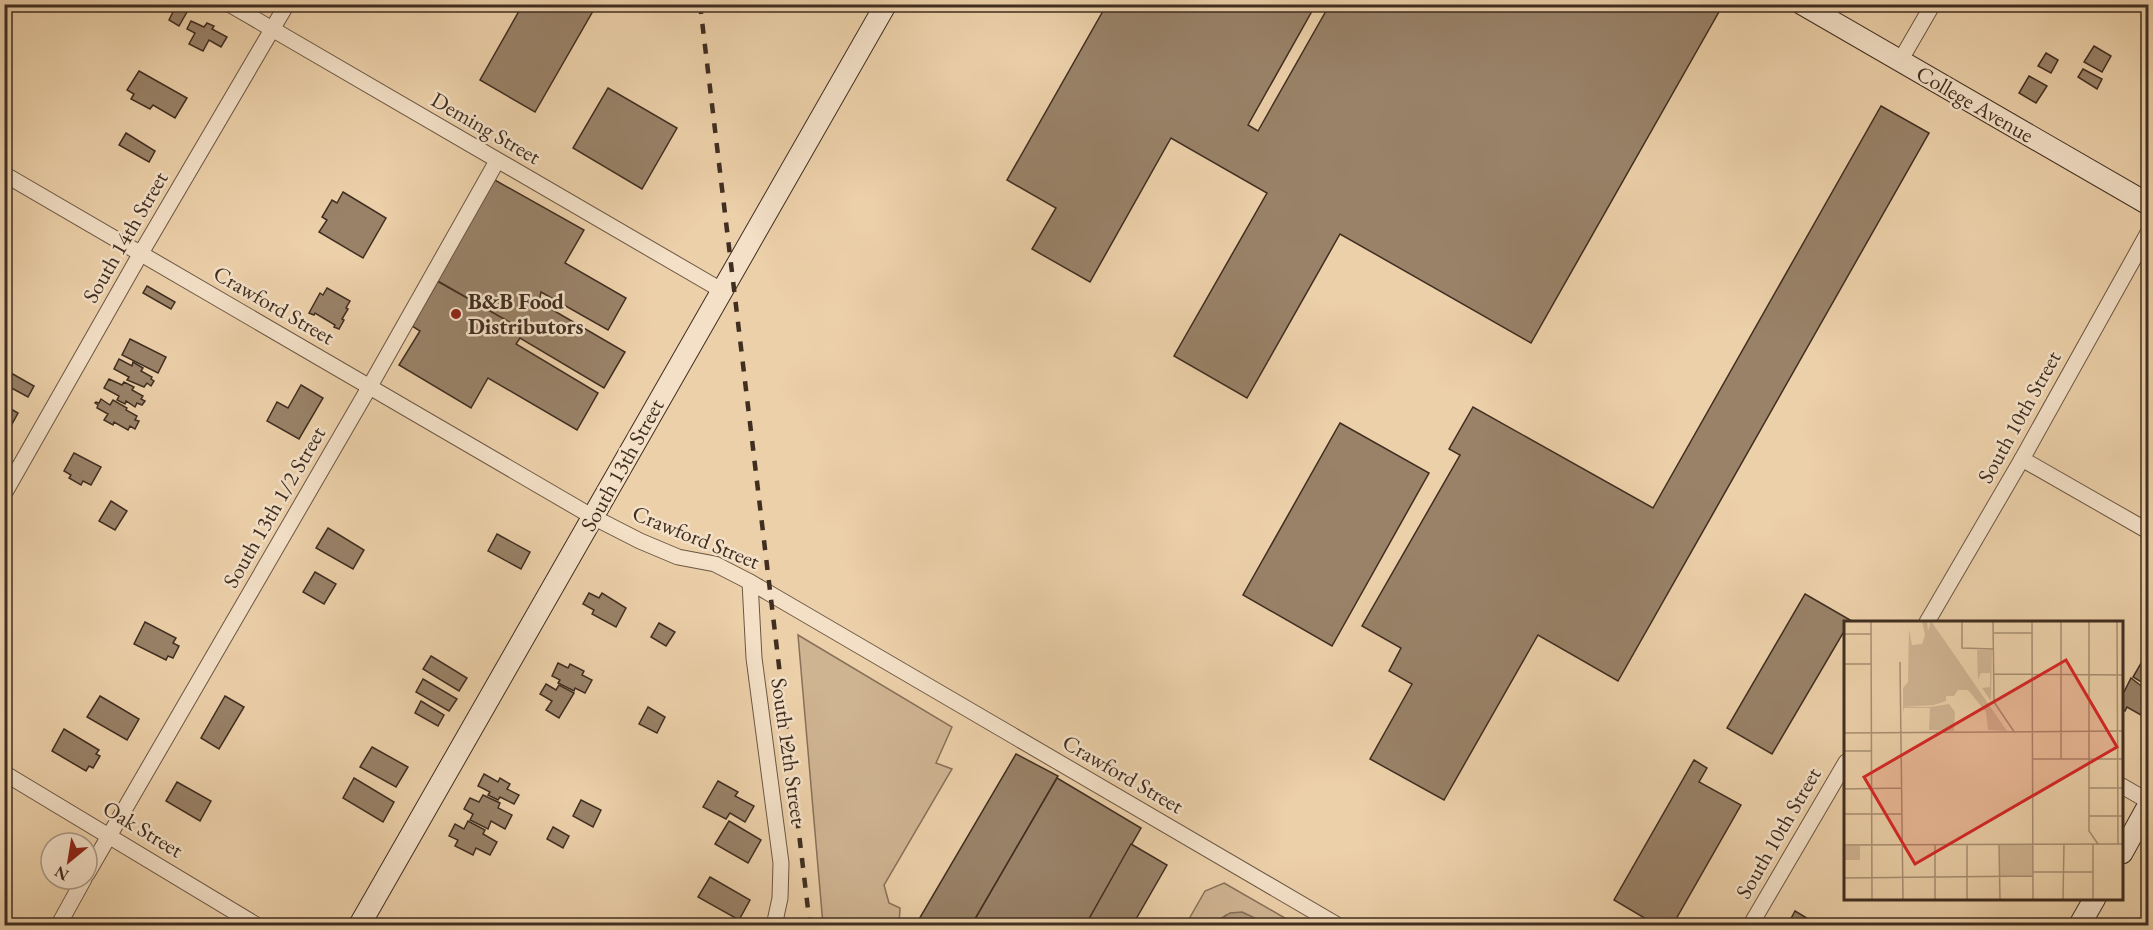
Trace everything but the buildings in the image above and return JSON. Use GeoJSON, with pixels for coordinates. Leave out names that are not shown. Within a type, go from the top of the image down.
{"type":"FeatureCollection","features":[{"type":"Feature","properties":{"kind":"main road","name":"South 13th Street"},"geometry":{"type":"LineString","coordinates":[[359,926],[886,4]]}},
{"type":"Feature","properties":{"kind":"main road","name":"College Avenue"},"geometry":{"type":"LineString","coordinates":[[1802,4],[2148,204]]}},
{"type":"Feature","properties":{"kind":"main road"},"geometry":{"type":"LineString","coordinates":[[2123,850],[2148,806]]}},
{"type":"Feature","properties":{"kind":"main road"},"geometry":{"type":"LineString","coordinates":[[2079,926],[2094,900]]}},
{"type":"Feature","properties":{"kind":"street","name":"Deming Street"},"geometry":{"type":"LineString","coordinates":[[229,4],[721,290]]}},
{"type":"Feature","properties":{"kind":"street","name":"South 14th Street"},"geometry":{"type":"LineString","coordinates":[[4,494],[287,4]]}},
{"type":"Feature","properties":{"kind":"street"},"geometry":{"type":"LineString","coordinates":[[1900,61],[1933,4]]}},
{"type":"Feature","properties":{"kind":"street","name":"South 13th 1/2 Street"},"geometry":{"type":"LineString","coordinates":[[99,853],[370,386],[497,161]]}},
{"type":"Feature","properties":{"kind":"street","name":"Crawford Street"},"geometry":{"type":"LineString","coordinates":[[4,174],[593,517],[678,557],[715,564],[750,582],[1339,926]]}},
{"type":"Feature","properties":{"kind":"street","name":"South 10th Street"},"geometry":{"type":"LineString","coordinates":[[1928,621],[2022,459],[2148,232]]}},
{"type":"Feature","properties":{"kind":"street"},"geometry":{"type":"LineString","coordinates":[[2022,459],[2148,531]]}},
{"type":"Feature","properties":{"kind":"street","name":"South 12th Street"},"geometry":{"type":"LineString","coordinates":[[750,582],[754,658],[781,863],[780,898],[774,926]]}},
{"type":"Feature","properties":{"kind":"street","name":"South 10th Street"},"geometry":{"type":"LineString","coordinates":[[1750,926],[1844,764]]}},
{"type":"Feature","properties":{"kind":"street","name":"Oak Street"},"geometry":{"type":"LineString","coordinates":[[4,773],[258,926]]}},
{"type":"Feature","properties":{"kind":"street"},"geometry":{"type":"LineString","coordinates":[[2123,787],[2148,801]]}},
{"type":"Feature","properties":{"kind":"street"},"geometry":{"type":"LineString","coordinates":[[58,926],[77,891]]}},
{"type":"Feature","properties":{"kind":"shaded area"},"geometry":{"type":"Polygon","coordinates":[[[798,635],[952,727],[936,763],[952,769],[884,885],[889,903],[900,908],[899,925],[823,925],[798,635]]]}},
{"type":"Feature","properties":{"kind":"shaded area"},"geometry":{"type":"Polygon","coordinates":[[[1224,883],[1297,925],[1262,925],[1255,918],[1226,915],[1212,925],[1185,926],[1205,891],[1224,883]]]}},
{"type":"Feature","properties":{"kind":"shaded area"},"geometry":{"type":"Polygon","coordinates":[[[1242,912],[1255,918],[1262,925],[1212,925],[1230,913],[1242,912]]]}},
{"type":"Feature","properties":{"kind":"railway"},"geometry":{"type":"LineString","coordinates":[[700,4],[810,926]]}},
{"type":"Feature","properties":{"kind":"place","name":"B&B Food Distributors"},"geometry":{"type":"Point","coordinates":[456,314]}}]}
